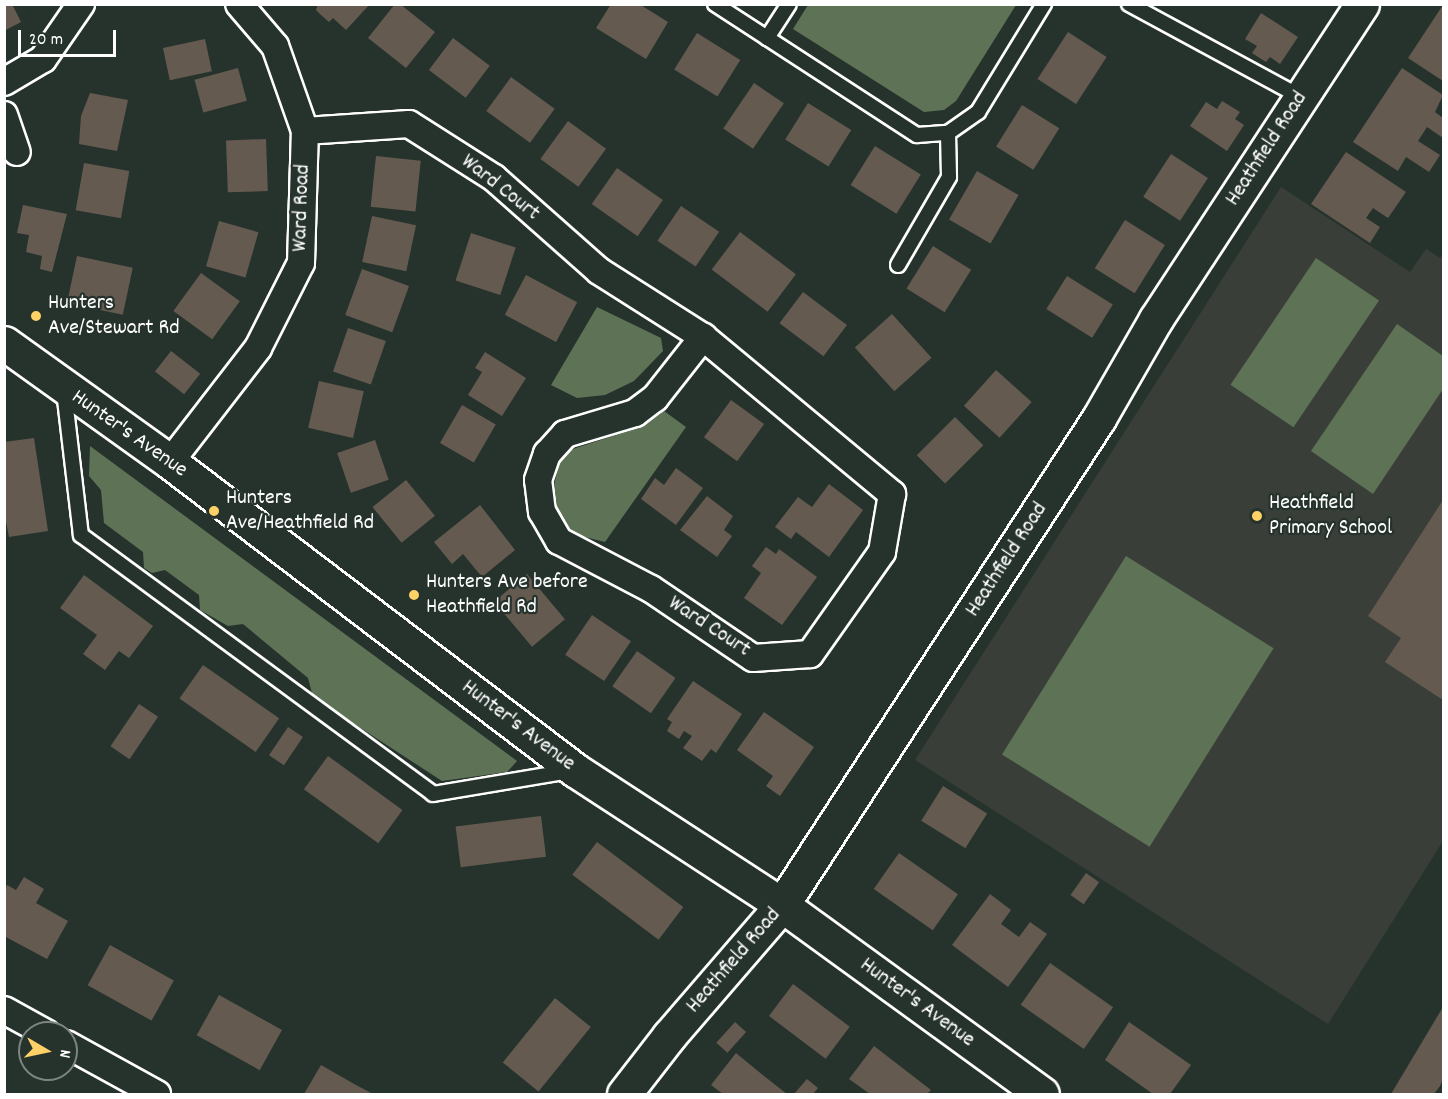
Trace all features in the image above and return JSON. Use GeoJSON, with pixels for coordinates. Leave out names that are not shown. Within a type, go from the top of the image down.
{"type":"FeatureCollection","features":[{"type":"Feature","properties":{"kind":"main road","name":"Heathfield Road"},"geometry":{"type":"LineString","coordinates":[[636,1090],[669,1036],[782,905],[1099,418],[1156,319],[1362,4]]}},
{"type":"Feature","properties":{"kind":"main road","name":"Hunter's Avenue"},"geometry":{"type":"LineString","coordinates":[[4,343],[170,462],[575,770],[782,905],[1042,1095]]}},
{"type":"Feature","properties":{"kind":"street"},"geometry":{"type":"LineString","coordinates":[[4,82],[43,59],[81,4]]}},
{"type":"Feature","properties":{"kind":"street","name":"Ward Road"},"geometry":{"type":"LineString","coordinates":[[170,462],[258,348],[301,263],[305,131],[275,46],[239,4]]}},
{"type":"Feature","properties":{"kind":"street"},"geometry":{"type":"LineString","coordinates":[[4,115],[17,152]]}},
{"type":"Feature","properties":{"kind":"street","name":"Ward Court"},"geometry":{"type":"LineString","coordinates":[[305,131],[409,124],[494,178],[598,271],[703,337],[892,494],[882,552],[810,654],[753,658],[651,589],[559,541],[542,512],[537,480],[547,454],[565,434],[634,412],[655,398],[703,337]]}},
{"type":"Feature","properties":{"kind":"street"},"geometry":{"type":"LineString","coordinates":[[4,1010],[24,1021]]}},
{"type":"Feature","properties":{"kind":"street"},"geometry":{"type":"LineString","coordinates":[[78,1051],[157,1095]]}},
{"type":"Feature","properties":{"kind":"lane"},"geometry":{"type":"LineString","coordinates":[[715,4],[917,135],[948,133],[978,112],[1044,4]]}},
{"type":"Feature","properties":{"kind":"lane"},"geometry":{"type":"LineString","coordinates":[[767,38],[789,4]]}},
{"type":"Feature","properties":{"kind":"lane"},"geometry":{"type":"LineString","coordinates":[[1130,4],[1301,97]]}},
{"type":"Feature","properties":{"kind":"lane"},"geometry":{"type":"LineString","coordinates":[[898,265],[950,177],[948,133]]}},
{"type":"Feature","properties":{"kind":"lane"},"geometry":{"type":"LineString","coordinates":[[64,388],[81,535],[433,794],[575,770]]}},
{"type":"Feature","properties":{"kind":"shaded area","name":"Heathfield Primary School"},"geometry":{"type":"Polygon","coordinates":[[[1281,187],[1410,272],[1426,249],[1440,258],[1443,254],[1443,841],[1328,1024],[915,760],[1281,187]]]}},
{"type":"Feature","properties":{"kind":"green space"},"geometry":{"type":"Polygon","coordinates":[[[808,5],[1016,5],[956,101],[944,110],[924,112],[793,29],[808,5]]]}},
{"type":"Feature","properties":{"kind":"green space"},"geometry":{"type":"Polygon","coordinates":[[[1316,258],[1379,300],[1293,427],[1230,385],[1316,258]]]}},
{"type":"Feature","properties":{"kind":"green space"},"geometry":{"type":"Polygon","coordinates":[[[597,307],[661,338],[663,351],[634,381],[605,395],[577,398],[551,385],[597,307]]]}},
{"type":"Feature","properties":{"kind":"green space"},"geometry":{"type":"Polygon","coordinates":[[[1397,324],[1443,356],[1443,389],[1373,494],[1311,451],[1397,324]]]}},
{"type":"Feature","properties":{"kind":"green space"},"geometry":{"type":"Polygon","coordinates":[[[664,411],[686,427],[605,542],[577,535],[563,524],[551,497],[560,461],[570,450],[644,426],[664,411]]]}},
{"type":"Feature","properties":{"kind":"green space"},"geometry":{"type":"Polygon","coordinates":[[[90,446],[517,761],[507,772],[442,781],[313,697],[308,678],[243,624],[228,626],[200,610],[199,595],[165,570],[152,573],[144,568],[143,552],[104,523],[101,490],[89,476],[90,446]]]}},
{"type":"Feature","properties":{"kind":"green space"},"geometry":{"type":"Polygon","coordinates":[[[1126,556],[1274,648],[1150,847],[1002,754],[1126,556]]]}},
{"type":"Feature","properties":{"kind":"building"},"geometry":{"type":"Polygon","coordinates":[[[4,4],[12,4],[21,22],[4,31],[4,4]]]}},
{"type":"Feature","properties":{"kind":"building"},"geometry":{"type":"Polygon","coordinates":[[[318,4],[370,4],[346,30],[333,18],[329,22],[321,15],[316,10],[318,4]]]}},
{"type":"Feature","properties":{"kind":"building"},"geometry":{"type":"Polygon","coordinates":[[[395,4],[400,4],[435,32],[406,68],[368,38],[395,4]]]}},
{"type":"Feature","properties":{"kind":"building"},"geometry":{"type":"Polygon","coordinates":[[[611,4],[639,4],[668,22],[646,59],[596,28],[611,4]]]}},
{"type":"Feature","properties":{"kind":"building"},"geometry":{"type":"Polygon","coordinates":[[[1443,5],[1443,81],[1408,58],[1443,5]]]}},
{"type":"Feature","properties":{"kind":"building"},"geometry":{"type":"Polygon","coordinates":[[[1261,13],[1298,37],[1280,64],[1270,57],[1266,62],[1252,53],[1257,46],[1245,39],[1261,13]]]}},
{"type":"Feature","properties":{"kind":"building"},"geometry":{"type":"Polygon","coordinates":[[[1068,32],[1107,57],[1076,104],[1038,79],[1068,32]]]}},
{"type":"Feature","properties":{"kind":"building"},"geometry":{"type":"Polygon","coordinates":[[[697,33],[740,60],[717,96],[674,69],[697,33]]]}},
{"type":"Feature","properties":{"kind":"building"},"geometry":{"type":"Polygon","coordinates":[[[453,38],[490,66],[466,98],[429,70],[453,38]]]}},
{"type":"Feature","properties":{"kind":"building"},"geometry":{"type":"Polygon","coordinates":[[[205,39],[212,71],[170,80],[163,48],[205,39]]]}},
{"type":"Feature","properties":{"kind":"building"},"geometry":{"type":"Polygon","coordinates":[[[238,68],[247,101],[203,112],[195,80],[238,68]]]}},
{"type":"Feature","properties":{"kind":"building"},"geometry":{"type":"Polygon","coordinates":[[[1402,68],[1443,95],[1435,112],[1443,118],[1443,138],[1427,127],[1418,141],[1440,155],[1429,172],[1406,157],[1398,171],[1353,142],[1402,68]]]}},
{"type":"Feature","properties":{"kind":"building"},"geometry":{"type":"Polygon","coordinates":[[[511,77],[555,109],[530,143],[486,111],[511,77]]]}},
{"type":"Feature","properties":{"kind":"building"},"geometry":{"type":"Polygon","coordinates":[[[754,83],[784,103],[753,149],[723,129],[754,83]]]}},
{"type":"Feature","properties":{"kind":"building"},"geometry":{"type":"Polygon","coordinates":[[[90,93],[128,100],[117,151],[79,144],[81,116],[90,93]]]}},
{"type":"Feature","properties":{"kind":"building"},"geometry":{"type":"Polygon","coordinates":[[[1222,101],[1240,112],[1235,119],[1244,125],[1227,151],[1190,126],[1206,102],[1217,109],[1222,101]]]}},
{"type":"Feature","properties":{"kind":"building"},"geometry":{"type":"Polygon","coordinates":[[[808,103],[851,130],[828,166],[785,139],[808,103]]]}},
{"type":"Feature","properties":{"kind":"building"},"geometry":{"type":"Polygon","coordinates":[[[1022,105],[1059,128],[1033,170],[996,147],[1022,105]]]}},
{"type":"Feature","properties":{"kind":"building"},"geometry":{"type":"Polygon","coordinates":[[[568,121],[606,149],[578,187],[540,159],[568,121]]]}},
{"type":"Feature","properties":{"kind":"building"},"geometry":{"type":"Polygon","coordinates":[[[266,139],[268,191],[228,192],[226,140],[266,139]]]}},
{"type":"Feature","properties":{"kind":"building"},"geometry":{"type":"Polygon","coordinates":[[[875,146],[921,175],[896,214],[851,185],[875,146]]]}},
{"type":"Feature","properties":{"kind":"building"},"geometry":{"type":"Polygon","coordinates":[[[1346,152],[1406,192],[1388,218],[1373,208],[1366,218],[1380,227],[1370,243],[1311,204],[1346,152]]]}},
{"type":"Feature","properties":{"kind":"building"},"geometry":{"type":"Polygon","coordinates":[[[1171,154],[1208,178],[1180,221],[1143,197],[1171,154]]]}},
{"type":"Feature","properties":{"kind":"building"},"geometry":{"type":"Polygon","coordinates":[[[376,156],[421,161],[415,211],[371,207],[376,156]]]}},
{"type":"Feature","properties":{"kind":"building"},"geometry":{"type":"Polygon","coordinates":[[[84,163],[129,171],[121,218],[76,210],[84,163]]]}},
{"type":"Feature","properties":{"kind":"building"},"geometry":{"type":"Polygon","coordinates":[[[617,168],[663,200],[638,236],[592,204],[617,168]]]}},
{"type":"Feature","properties":{"kind":"building"},"geometry":{"type":"Polygon","coordinates":[[[977,171],[1019,195],[991,243],[949,219],[977,171]]]}},
{"type":"Feature","properties":{"kind":"building"},"geometry":{"type":"Polygon","coordinates":[[[23,205],[67,214],[52,272],[40,269],[42,256],[26,252],[29,235],[17,233],[23,205]]]}},
{"type":"Feature","properties":{"kind":"building"},"geometry":{"type":"Polygon","coordinates":[[[681,206],[719,232],[696,267],[658,241],[681,206]]]}},
{"type":"Feature","properties":{"kind":"building"},"geometry":{"type":"Polygon","coordinates":[[[372,216],[416,225],[406,271],[362,262],[372,216]]]}},
{"type":"Feature","properties":{"kind":"building"},"geometry":{"type":"Polygon","coordinates":[[[1125,220],[1165,245],[1135,293],[1095,268],[1125,220]]]}},
{"type":"Feature","properties":{"kind":"building"},"geometry":{"type":"Polygon","coordinates":[[[219,221],[258,232],[245,277],[206,266],[219,221]]]}},
{"type":"Feature","properties":{"kind":"building"},"geometry":{"type":"Polygon","coordinates":[[[740,232],[796,274],[768,312],[712,270],[740,232]]]}},
{"type":"Feature","properties":{"kind":"building"},"geometry":{"type":"Polygon","coordinates":[[[471,233],[516,248],[500,295],[456,281],[471,233]]]}},
{"type":"Feature","properties":{"kind":"building"},"geometry":{"type":"Polygon","coordinates":[[[933,246],[971,270],[945,312],[907,288],[933,246]]]}},
{"type":"Feature","properties":{"kind":"building"},"geometry":{"type":"Polygon","coordinates":[[[77,256],[133,268],[123,315],[67,303],[77,256]]]}},
{"type":"Feature","properties":{"kind":"building"},"geometry":{"type":"Polygon","coordinates":[[[362,269],[409,286],[392,332],[345,315],[362,269]]]}},
{"type":"Feature","properties":{"kind":"building"},"geometry":{"type":"Polygon","coordinates":[[[201,273],[240,301],[212,339],[173,311],[201,273]]]}},
{"type":"Feature","properties":{"kind":"building"},"geometry":{"type":"Polygon","coordinates":[[[526,275],[577,302],[556,342],[505,315],[526,275]]]}},
{"type":"Feature","properties":{"kind":"building"},"geometry":{"type":"Polygon","coordinates":[[[1067,276],[1113,305],[1092,338],[1046,309],[1067,276]]]}},
{"type":"Feature","properties":{"kind":"building"},"geometry":{"type":"Polygon","coordinates":[[[803,292],[847,325],[823,356],[780,323],[803,292]]]}},
{"type":"Feature","properties":{"kind":"building"},"geometry":{"type":"Polygon","coordinates":[[[892,314],[931,358],[894,391],[855,347],[892,314]]]}},
{"type":"Feature","properties":{"kind":"building"},"geometry":{"type":"Polygon","coordinates":[[[348,328],[386,341],[371,385],[333,371],[348,328]]]}},
{"type":"Feature","properties":{"kind":"building"},"geometry":{"type":"Polygon","coordinates":[[[171,351],[200,374],[184,394],[155,371],[171,351]]]}},
{"type":"Feature","properties":{"kind":"building"},"geometry":{"type":"Polygon","coordinates":[[[485,352],[526,378],[502,416],[468,395],[482,372],[475,368],[485,352]]]}},
{"type":"Feature","properties":{"kind":"building"},"geometry":{"type":"Polygon","coordinates":[[[996,370],[1032,402],[1000,438],[964,406],[996,370]]]}},
{"type":"Feature","properties":{"kind":"building"},"geometry":{"type":"Polygon","coordinates":[[[319,381],[364,391],[353,438],[308,428],[319,381]]]}},
{"type":"Feature","properties":{"kind":"building"},"geometry":{"type":"Polygon","coordinates":[[[731,400],[764,424],[737,461],[704,437],[731,400]]]}},
{"type":"Feature","properties":{"kind":"building"},"geometry":{"type":"Polygon","coordinates":[[[462,405],[496,424],[474,463],[440,443],[462,405]]]}},
{"type":"Feature","properties":{"kind":"building"},"geometry":{"type":"Polygon","coordinates":[[[955,417],[983,445],[945,483],[917,455],[955,417]]]}},
{"type":"Feature","properties":{"kind":"building"},"geometry":{"type":"Polygon","coordinates":[[[34,438],[48,531],[9,537],[4,512],[4,442],[34,438]]]}},
{"type":"Feature","properties":{"kind":"building"},"geometry":{"type":"Polygon","coordinates":[[[375,440],[389,480],[351,493],[337,453],[375,440]]]}},
{"type":"Feature","properties":{"kind":"building"},"geometry":{"type":"Polygon","coordinates":[[[676,468],[703,488],[676,525],[641,499],[655,478],[664,485],[676,468]]]}},
{"type":"Feature","properties":{"kind":"building"},"geometry":{"type":"Polygon","coordinates":[[[406,480],[435,516],[402,543],[373,507],[406,480]]]}},
{"type":"Feature","properties":{"kind":"building"},"geometry":{"type":"Polygon","coordinates":[[[829,484],[863,510],[829,557],[796,532],[791,539],[775,527],[798,497],[812,507],[829,484]]]}},
{"type":"Feature","properties":{"kind":"building"},"geometry":{"type":"Polygon","coordinates":[[[707,496],[733,516],[724,530],[732,536],[717,557],[680,530],[707,496]]]}},
{"type":"Feature","properties":{"kind":"building"},"geometry":{"type":"Polygon","coordinates":[[[1443,500],[1443,700],[1385,662],[1401,638],[1368,616],[1443,500]]]}},
{"type":"Feature","properties":{"kind":"building"},"geometry":{"type":"Polygon","coordinates":[[[480,505],[515,550],[482,577],[463,554],[452,564],[434,542],[480,505]]]}},
{"type":"Feature","properties":{"kind":"building"},"geometry":{"type":"Polygon","coordinates":[[[766,547],[776,554],[779,549],[817,577],[782,625],[744,598],[761,573],[752,566],[766,547]]]}},
{"type":"Feature","properties":{"kind":"building"},"geometry":{"type":"Polygon","coordinates":[[[527,574],[565,619],[532,647],[494,602],[527,574]]]}},
{"type":"Feature","properties":{"kind":"building"},"geometry":{"type":"Polygon","coordinates":[[[84,575],[153,626],[129,658],[119,651],[105,670],[83,654],[97,635],[60,608],[84,575]]]}},
{"type":"Feature","properties":{"kind":"building"},"geometry":{"type":"Polygon","coordinates":[[[592,615],[631,641],[604,681],[565,655],[592,615]]]}},
{"type":"Feature","properties":{"kind":"building"},"geometry":{"type":"Polygon","coordinates":[[[637,651],[676,678],[651,713],[612,686],[637,651]]]}},
{"type":"Feature","properties":{"kind":"building"},"geometry":{"type":"Polygon","coordinates":[[[203,665],[279,718],[256,752],[179,699],[203,665]]]}},
{"type":"Feature","properties":{"kind":"building"},"geometry":{"type":"Polygon","coordinates":[[[693,681],[742,714],[716,753],[711,749],[702,761],[683,748],[692,736],[684,731],[679,739],[667,731],[672,722],[667,719],[693,681]]]}},
{"type":"Feature","properties":{"kind":"building"},"geometry":{"type":"Polygon","coordinates":[[[139,704],[158,717],[130,759],[110,746],[139,704]]]}},
{"type":"Feature","properties":{"kind":"building"},"geometry":{"type":"Polygon","coordinates":[[[764,712],[814,747],[780,796],[766,786],[773,776],[737,750],[764,712]]]}},
{"type":"Feature","properties":{"kind":"building"},"geometry":{"type":"Polygon","coordinates":[[[288,727],[303,737],[284,765],[269,755],[288,727]]]}},
{"type":"Feature","properties":{"kind":"building"},"geometry":{"type":"Polygon","coordinates":[[[328,756],[402,810],[378,843],[304,789],[328,756]]]}},
{"type":"Feature","properties":{"kind":"building"},"geometry":{"type":"Polygon","coordinates":[[[943,786],[987,814],[965,848],[921,821],[943,786]]]}},
{"type":"Feature","properties":{"kind":"building"},"geometry":{"type":"Polygon","coordinates":[[[541,816],[546,857],[461,867],[456,826],[541,816]]]}},
{"type":"Feature","properties":{"kind":"building"},"geometry":{"type":"Polygon","coordinates":[[[597,842],[683,907],[659,940],[572,875],[597,842]]]}},
{"type":"Feature","properties":{"kind":"building"},"geometry":{"type":"Polygon","coordinates":[[[899,853],[958,894],[933,930],[874,889],[899,853]]]}},
{"type":"Feature","properties":{"kind":"building"},"geometry":{"type":"Polygon","coordinates":[[[1086,873],[1099,882],[1084,904],[1071,895],[1086,873]]]}},
{"type":"Feature","properties":{"kind":"building"},"geometry":{"type":"Polygon","coordinates":[[[24,877],[44,889],[36,903],[68,921],[47,959],[4,936],[4,889],[7,885],[16,890],[24,877]]]}},
{"type":"Feature","properties":{"kind":"building"},"geometry":{"type":"Polygon","coordinates":[[[990,894],[1011,910],[1001,924],[1019,937],[1030,922],[1047,934],[1008,987],[952,945],[990,894]]]}},
{"type":"Feature","properties":{"kind":"building"},"geometry":{"type":"Polygon","coordinates":[[[110,945],[174,980],[152,1021],[88,985],[110,945]]]}},
{"type":"Feature","properties":{"kind":"building"},"geometry":{"type":"Polygon","coordinates":[[[1050,963],[1113,1007],[1084,1049],[1021,1005],[1050,963]]]}},
{"type":"Feature","properties":{"kind":"building"},"geometry":{"type":"Polygon","coordinates":[[[793,984],[850,1027],[826,1059],[769,1016],[793,984]]]}},
{"type":"Feature","properties":{"kind":"building"},"geometry":{"type":"Polygon","coordinates":[[[219,995],[282,1030],[260,1070],[197,1035],[219,995]]]}},
{"type":"Feature","properties":{"kind":"building"},"geometry":{"type":"Polygon","coordinates":[[[555,998],[591,1027],[539,1091],[503,1063],[555,998]]]}},
{"type":"Feature","properties":{"kind":"building"},"geometry":{"type":"Polygon","coordinates":[[[1443,1007],[1443,1079],[1440,1086],[1434,1094],[1391,1094],[1443,1007]]]}},
{"type":"Feature","properties":{"kind":"building"},"geometry":{"type":"Polygon","coordinates":[[[735,1022],[746,1032],[727,1053],[716,1043],[735,1022]]]}},
{"type":"Feature","properties":{"kind":"building"},"geometry":{"type":"Polygon","coordinates":[[[1129,1022],[1191,1065],[1170,1094],[1153,1094],[1105,1060],[1129,1022]]]}},
{"type":"Feature","properties":{"kind":"building"},"geometry":{"type":"Polygon","coordinates":[[[874,1046],[931,1090],[927,1094],[870,1094],[849,1079],[874,1046]]]}},
{"type":"Feature","properties":{"kind":"building"},"geometry":{"type":"Polygon","coordinates":[[[736,1053],[787,1094],[723,1094],[711,1085],[736,1053]]]}},
{"type":"Feature","properties":{"kind":"building"},"geometry":{"type":"Polygon","coordinates":[[[321,1065],[356,1085],[373,1094],[304,1094],[321,1065]]]}},
{"type":"Feature","properties":{"kind":"building"},"geometry":{"type":"Polygon","coordinates":[[[807,1079],[818,1088],[813,1094],[794,1094],[807,1079]]]}},
{"type":"Feature","properties":{"kind":"place","name":"Hunters Ave/Stewart Rd"},"geometry":{"type":"Point","coordinates":[36,316]}},
{"type":"Feature","properties":{"kind":"place","name":"Hunters Ave/Heathfield Rd"},"geometry":{"type":"Point","coordinates":[214,511]}},
{"type":"Feature","properties":{"kind":"place","name":"Heathfield Primary School"},"geometry":{"type":"Point","coordinates":[1257,516]}},
{"type":"Feature","properties":{"kind":"place","name":"Hunters Ave before Heathfield Rd"},"geometry":{"type":"Point","coordinates":[414,595]}}]}
